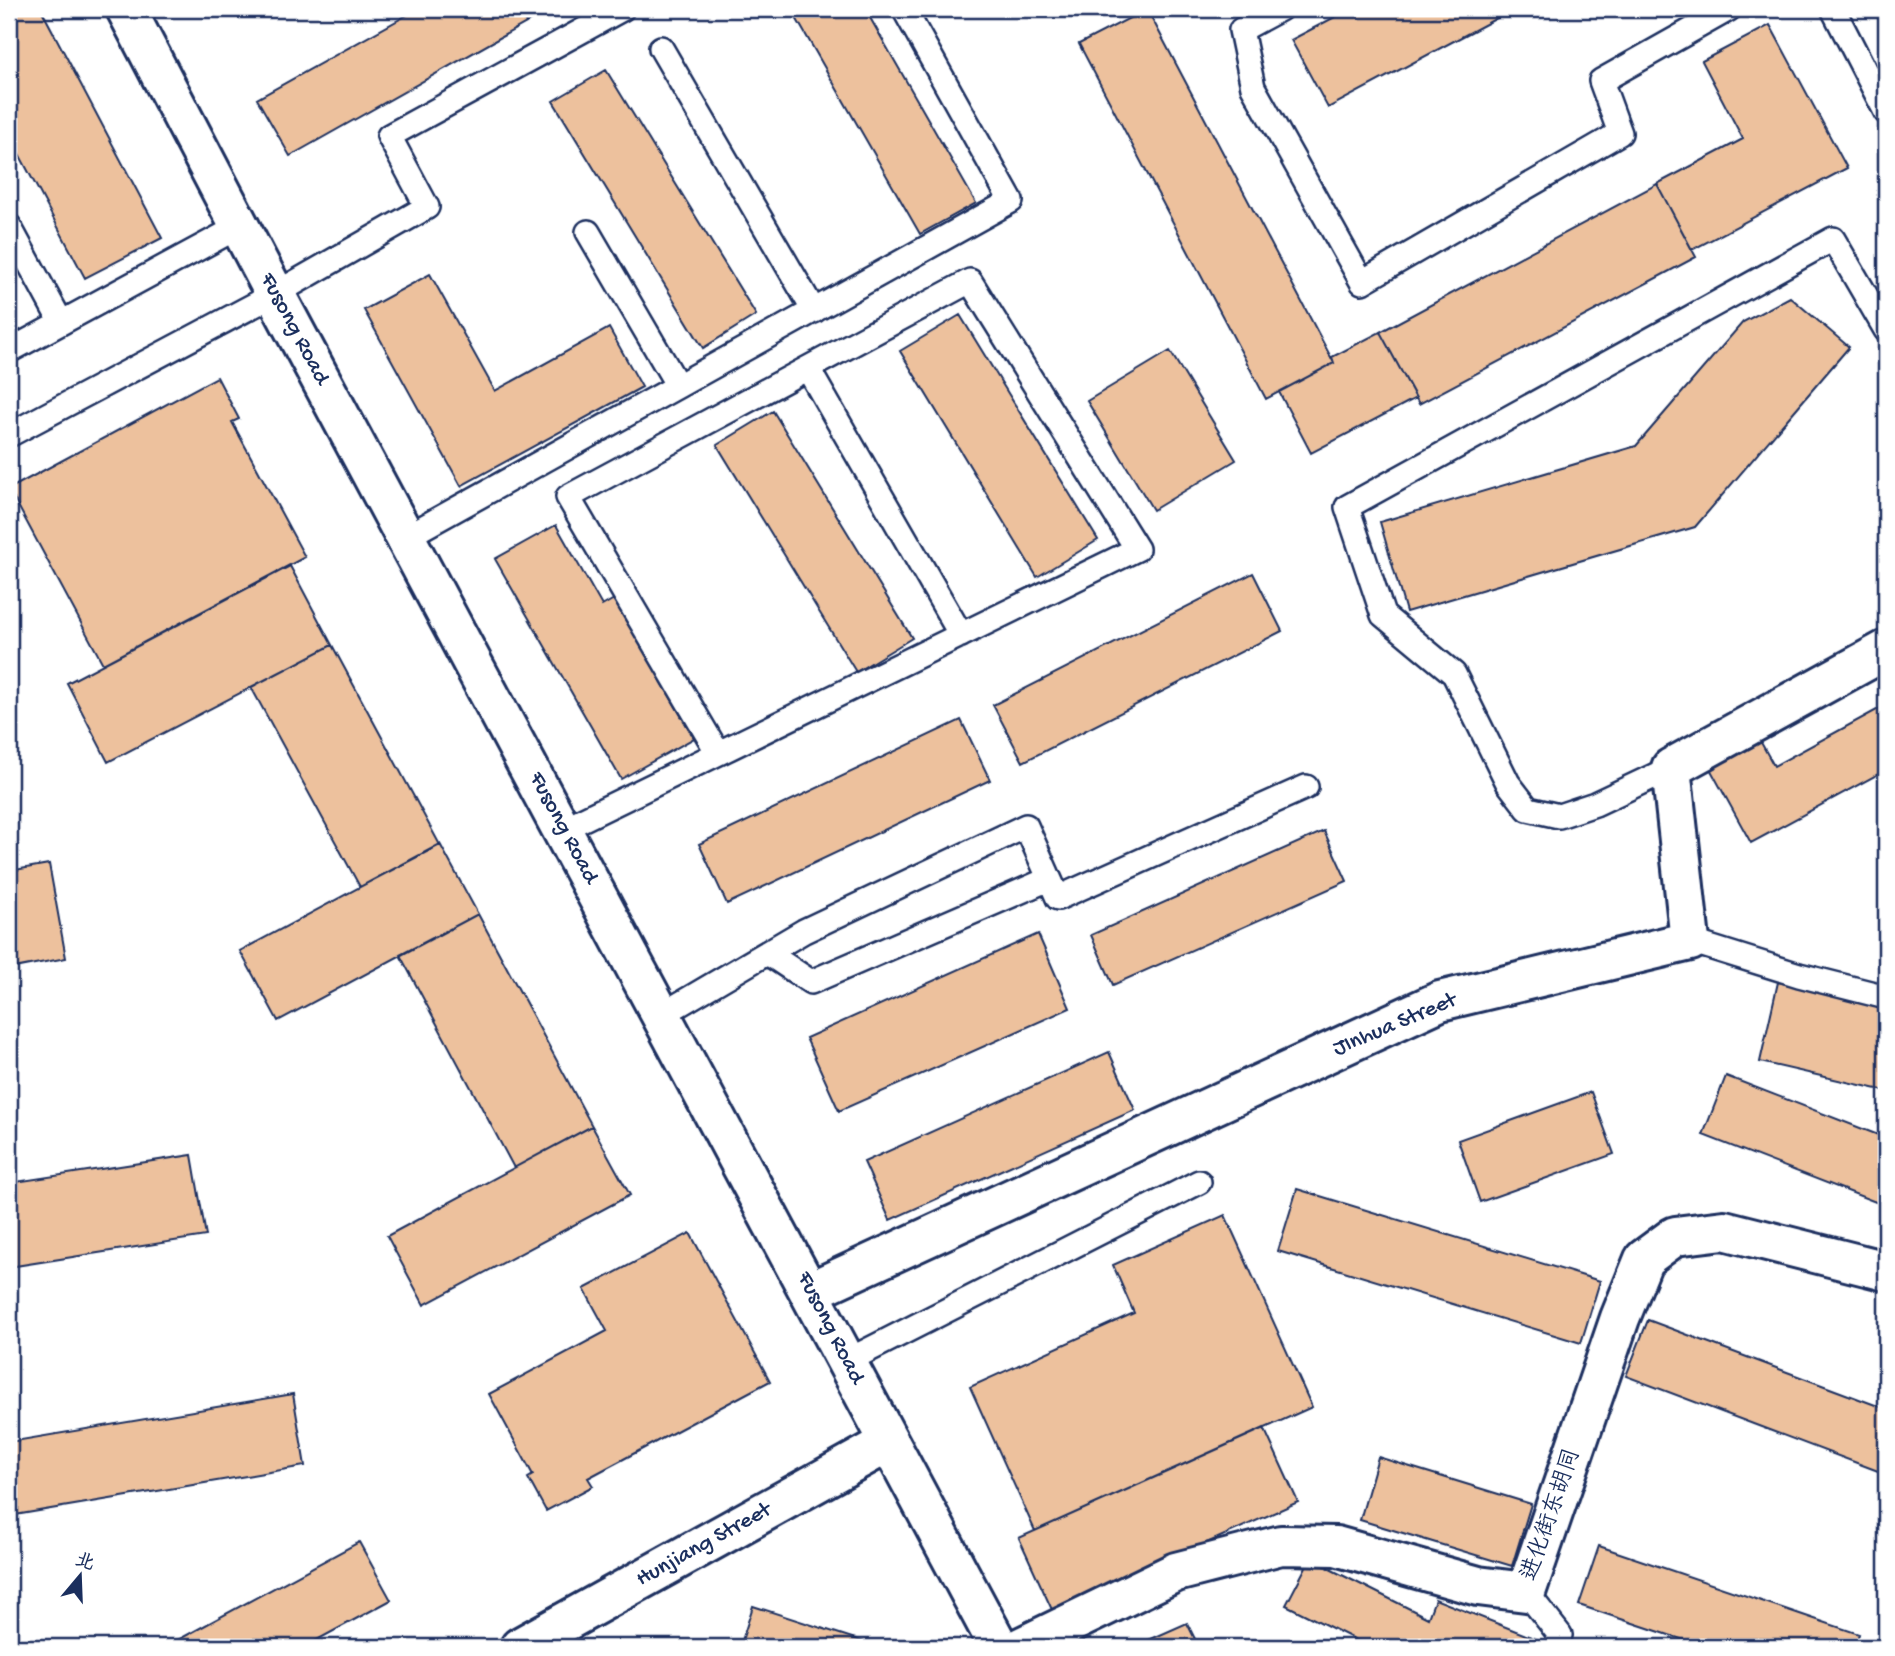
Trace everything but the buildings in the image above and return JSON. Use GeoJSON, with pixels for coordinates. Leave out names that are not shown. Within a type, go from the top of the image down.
{"type":"FeatureCollection","features":[{"type":"Feature","properties":{"kind":"street","name":"Fusong Road"},"geometry":{"type":"LineString","coordinates":[[127,9],[275,294],[663,1014],[811,1291],[888,1443],[999,1647]]}},
{"type":"Feature","properties":{"kind":"street"},"geometry":{"type":"LineString","coordinates":[[1690,941],[1671,768],[1886,650]]}},
{"type":"Feature","properties":{"kind":"street","name":"JInhua Street"},"geometry":{"type":"LineString","coordinates":[[811,1291],[1440,1002],[1690,941]]}},
{"type":"Feature","properties":{"kind":"street","name":"进化街东胡同"},"geometry":{"type":"LineString","coordinates":[[1021,1647],[1176,1572],[1281,1545],[1336,1546],[1478,1586],[1526,1592],[1620,1318],[1644,1259],[1675,1236],[1724,1230],[1886,1271]]}},
{"type":"Feature","properties":{"kind":"street","name":"Hunjiang Street"},"geometry":{"type":"LineString","coordinates":[[520,1647],[888,1443]]}},
{"type":"Feature","properties":{"kind":"lane"},"geometry":{"type":"LineString","coordinates":[[9,435],[275,294],[428,207],[389,136],[622,9]]}},
{"type":"Feature","properties":{"kind":"lane"},"geometry":{"type":"LineString","coordinates":[[406,537],[1011,201],[904,9]]}},
{"type":"Feature","properties":{"kind":"lane"},"geometry":{"type":"LineString","coordinates":[[1280,9],[1237,19],[1253,87],[1362,282],[1620,133],[1601,82],[1729,9]]}},
{"type":"Feature","properties":{"kind":"lane"},"geometry":{"type":"LineString","coordinates":[[1840,11],[1886,112]]}},
{"type":"Feature","properties":{"kind":"lane"},"geometry":{"type":"LineString","coordinates":[[661,48],[814,311]]}},
{"type":"Feature","properties":{"kind":"lane"},"geometry":{"type":"LineString","coordinates":[[9,226],[61,323]]}},
{"type":"Feature","properties":{"kind":"lane"},"geometry":{"type":"LineString","coordinates":[[9,351],[240,226]]}},
{"type":"Feature","properties":{"kind":"lane"},"geometry":{"type":"LineString","coordinates":[[588,232],[678,386]]}},
{"type":"Feature","properties":{"kind":"lane"},"geometry":{"type":"LineString","coordinates":[[1671,768],[1595,804],[1559,816],[1528,809],[1508,783],[1454,674],[1383,615],[1347,507],[1833,239],[1886,330]]}},
{"type":"Feature","properties":{"kind":"lane"},"geometry":{"type":"LineString","coordinates":[[563,829],[1137,549],[970,281],[568,497],[718,753]]}},
{"type":"Feature","properties":{"kind":"lane"},"geometry":{"type":"LineString","coordinates":[[808,369],[961,635]]}},
{"type":"Feature","properties":{"kind":"lane"},"geometry":{"type":"LineString","coordinates":[[663,1014],[804,931],[1026,827],[1058,898],[1306,787]]}},
{"type":"Feature","properties":{"kind":"lane"},"geometry":{"type":"LineString","coordinates":[[769,954],[811,982],[1049,878]]}},
{"type":"Feature","properties":{"kind":"lane"},"geometry":{"type":"LineString","coordinates":[[1690,941],[1799,975],[1886,997]]}},
{"type":"Feature","properties":{"kind":"lane"},"geometry":{"type":"LineString","coordinates":[[847,1361],[1199,1182]]}},
{"type":"Feature","properties":{"kind":"lane"},"geometry":{"type":"LineString","coordinates":[[1526,1592],[1560,1636],[1556,1647]]}}]}
